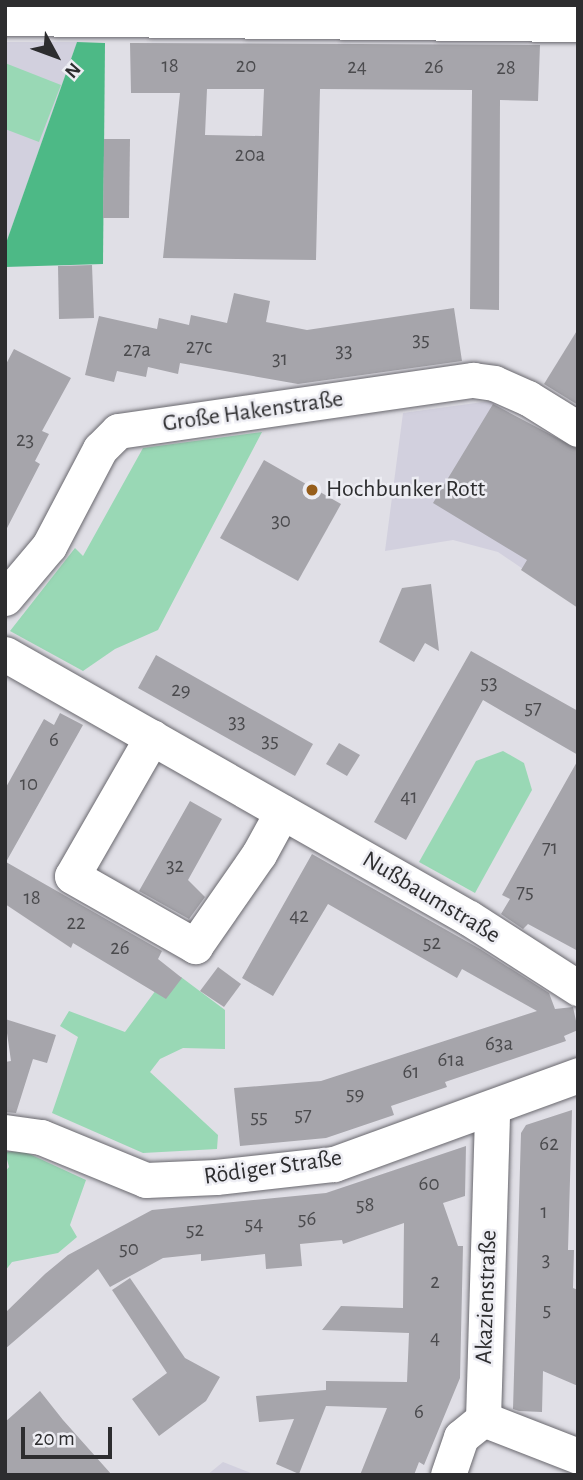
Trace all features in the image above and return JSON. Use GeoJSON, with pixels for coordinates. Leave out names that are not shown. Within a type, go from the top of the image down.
{"type":"FeatureCollection","features":[{"type":"Feature","properties":{"kind":"street"},"geometry":{"type":"LineString","coordinates":[[5,18],[578,23]]}},
{"type":"Feature","properties":{"kind":"street","name":"Große Hakenstraße"},"geometry":{"type":"LineString","coordinates":[[5,598],[49,546],[100,449],[118,431],[473,380],[494,383],[528,398],[578,429]]}},
{"type":"Feature","properties":{"kind":"street","name":"Nußbaumstraße"},"geometry":{"type":"LineString","coordinates":[[5,654],[469,918],[578,988]]}},
{"type":"Feature","properties":{"kind":"street"},"geometry":{"type":"LineString","coordinates":[[152,737],[72,876],[94,889],[195,946],[259,854],[282,812]]}},
{"type":"Feature","properties":{"kind":"street","name":"Rödiger Straße"},"geometry":{"type":"LineString","coordinates":[[5,1132],[41,1136],[114,1169],[166,1181],[334,1164],[578,1075]]}},
{"type":"Feature","properties":{"kind":"street","name":"Akazienstraße"},"geometry":{"type":"LineString","coordinates":[[483,1419],[492,1107]]}},
{"type":"Feature","properties":{"kind":"street"},"geometry":{"type":"LineString","coordinates":[[449,1475],[461,1437],[483,1419],[578,1456]]}},
{"type":"Feature","properties":{"kind":"shaded area"},"geometry":{"type":"Polygon","coordinates":[[[5,42],[77,42],[5,246],[5,42]]]}},
{"type":"Feature","properties":{"kind":"shaded area"},"geometry":{"type":"Polygon","coordinates":[[[490,401],[578,455],[577,606],[498,552],[453,540],[385,551],[403,413],[490,401]]]}},
{"type":"Feature","properties":{"kind":"shaded area"},"geometry":{"type":"Polygon","coordinates":[[[223,1462],[256,1475],[207,1475],[223,1462]]]}},
{"type":"Feature","properties":{"kind":"green space"},"geometry":{"type":"Polygon","coordinates":[[[77,42],[105,43],[103,264],[5,267],[5,246],[77,42]]]}},
{"type":"Feature","properties":{"kind":"green space"},"geometry":{"type":"Polygon","coordinates":[[[5,63],[61,85],[39,142],[5,129],[5,63]]]}},
{"type":"Feature","properties":{"kind":"green space"},"geometry":{"type":"Polygon","coordinates":[[[262,432],[158,630],[115,649],[83,671],[10,631],[75,548],[83,556],[143,448],[262,432]]]}},
{"type":"Feature","properties":{"kind":"green space"},"geometry":{"type":"Polygon","coordinates":[[[503,751],[524,763],[532,790],[475,893],[419,862],[476,761],[503,751]]]}},
{"type":"Feature","properties":{"kind":"green space"},"geometry":{"type":"Polygon","coordinates":[[[181,977],[225,1010],[225,1049],[183,1048],[160,1059],[150,1072],[218,1135],[217,1149],[143,1153],[52,1113],[78,1037],[60,1026],[69,1011],[125,1032],[156,990],[166,998],[181,977]]]}},
{"type":"Feature","properties":{"kind":"green space"},"geometry":{"type":"Polygon","coordinates":[[[23,1151],[86,1180],[70,1225],[77,1237],[58,1253],[12,1262],[5,1271],[5,1172],[9,1167],[5,1152],[23,1151]]]}},
{"type":"Feature","properties":{"kind":"building"},"geometry":{"type":"Polygon","coordinates":[[[130,43],[540,45],[538,101],[500,100],[499,310],[470,309],[472,90],[320,89],[316,260],[163,258],[180,93],[131,93],[130,43]],[[207,89],[205,135],[262,136],[264,89],[207,89]]]}},
{"type":"Feature","properties":{"kind":"building"},"geometry":{"type":"Polygon","coordinates":[[[104,139],[130,139],[129,218],[103,218],[104,139]]]}},
{"type":"Feature","properties":{"kind":"building"},"geometry":{"type":"Polygon","coordinates":[[[92,265],[94,318],[59,319],[58,266],[92,265]]]}},
{"type":"Feature","properties":{"kind":"building"},"geometry":{"type":"Polygon","coordinates":[[[234,293],[270,301],[266,322],[307,330],[454,308],[462,361],[298,384],[180,363],[178,374],[148,367],[146,377],[117,371],[114,382],[85,375],[99,316],[157,329],[159,318],[189,325],[191,315],[227,323],[234,293]]]}},
{"type":"Feature","properties":{"kind":"building"},"geometry":{"type":"Polygon","coordinates":[[[578,329],[578,405],[544,384],[578,329]]]}},
{"type":"Feature","properties":{"kind":"building"},"geometry":{"type":"Polygon","coordinates":[[[14,349],[71,378],[42,431],[49,434],[35,461],[40,464],[5,532],[5,366],[14,349]]]}},
{"type":"Feature","properties":{"kind":"building"},"geometry":{"type":"Polygon","coordinates":[[[493,404],[578,449],[578,608],[521,570],[527,560],[433,503],[493,404]]]}},
{"type":"Feature","properties":{"kind":"building"},"geometry":{"type":"Polygon","coordinates":[[[264,460],[341,504],[298,581],[220,538],[264,460]]]}},
{"type":"Feature","properties":{"kind":"building"},"geometry":{"type":"Polygon","coordinates":[[[431,584],[439,651],[425,643],[414,662],[379,642],[402,588],[431,584]]]}},
{"type":"Feature","properties":{"kind":"building"},"geometry":{"type":"Polygon","coordinates":[[[471,651],[578,711],[578,755],[483,700],[406,840],[374,822],[471,651]]]}},
{"type":"Feature","properties":{"kind":"building"},"geometry":{"type":"Polygon","coordinates":[[[156,655],[313,744],[295,776],[138,688],[156,655]]]}},
{"type":"Feature","properties":{"kind":"building"},"geometry":{"type":"Polygon","coordinates":[[[60,713],[83,725],[6,862],[162,951],[158,959],[182,978],[166,999],[73,943],[71,948],[5,904],[5,789],[44,719],[54,725],[60,713]]]}},
{"type":"Feature","properties":{"kind":"building"},"geometry":{"type":"Polygon","coordinates":[[[339,743],[360,755],[347,776],[326,764],[339,743]]]}},
{"type":"Feature","properties":{"kind":"building"},"geometry":{"type":"Polygon","coordinates":[[[578,760],[578,951],[528,924],[523,929],[501,914],[510,899],[502,895],[578,760]]]}},
{"type":"Feature","properties":{"kind":"building"},"geometry":{"type":"Polygon","coordinates":[[[190,801],[222,819],[188,880],[205,897],[189,919],[139,891],[190,801]]]}},
{"type":"Feature","properties":{"kind":"building"},"geometry":{"type":"Polygon","coordinates":[[[312,854],[480,949],[549,993],[555,1009],[573,1007],[578,1030],[564,1036],[566,1041],[445,1082],[447,1087],[391,1106],[394,1115],[326,1138],[240,1146],[234,1088],[321,1081],[537,1011],[462,969],[457,978],[328,904],[273,996],[242,978],[312,854]]]}},
{"type":"Feature","properties":{"kind":"building"},"geometry":{"type":"Polygon","coordinates":[[[218,967],[241,984],[224,1007],[200,991],[218,967]]]}},
{"type":"Feature","properties":{"kind":"building"},"geometry":{"type":"Polygon","coordinates":[[[5,1019],[56,1035],[47,1063],[33,1059],[16,1113],[5,1112],[5,1062],[11,1061],[5,1019]]]}},
{"type":"Feature","properties":{"kind":"building"},"geometry":{"type":"Polygon","coordinates":[[[572,1110],[568,1250],[574,1250],[573,1288],[578,1290],[578,1386],[543,1371],[542,1412],[519,1411],[513,1409],[521,1133],[526,1125],[572,1110]]]}},
{"type":"Feature","properties":{"kind":"building"},"geometry":{"type":"Polygon","coordinates":[[[466,1146],[465,1196],[443,1203],[458,1246],[463,1246],[460,1378],[424,1465],[419,1462],[414,1475],[360,1475],[387,1408],[326,1406],[299,1474],[276,1464],[294,1419],[259,1422],[256,1396],[326,1390],[326,1381],[407,1382],[409,1333],[322,1330],[341,1306],[403,1308],[404,1223],[343,1244],[342,1240],[300,1244],[302,1266],[266,1269],[265,1254],[201,1261],[201,1254],[163,1258],[110,1287],[98,1269],[5,1349],[5,1313],[45,1274],[68,1255],[152,1210],[326,1193],[466,1146]]]}},
{"type":"Feature","properties":{"kind":"building"},"geometry":{"type":"Polygon","coordinates":[[[130,1278],[185,1358],[220,1377],[206,1401],[159,1436],[132,1399],[167,1373],[112,1290],[130,1278]]]}},
{"type":"Feature","properties":{"kind":"building"},"geometry":{"type":"Polygon","coordinates":[[[40,1391],[112,1475],[5,1475],[5,1422],[40,1391]]]}},
{"type":"Feature","properties":{"kind":"place","name":"Hochbunker Rott"},"geometry":{"type":"Point","coordinates":[312,490]}}]}
